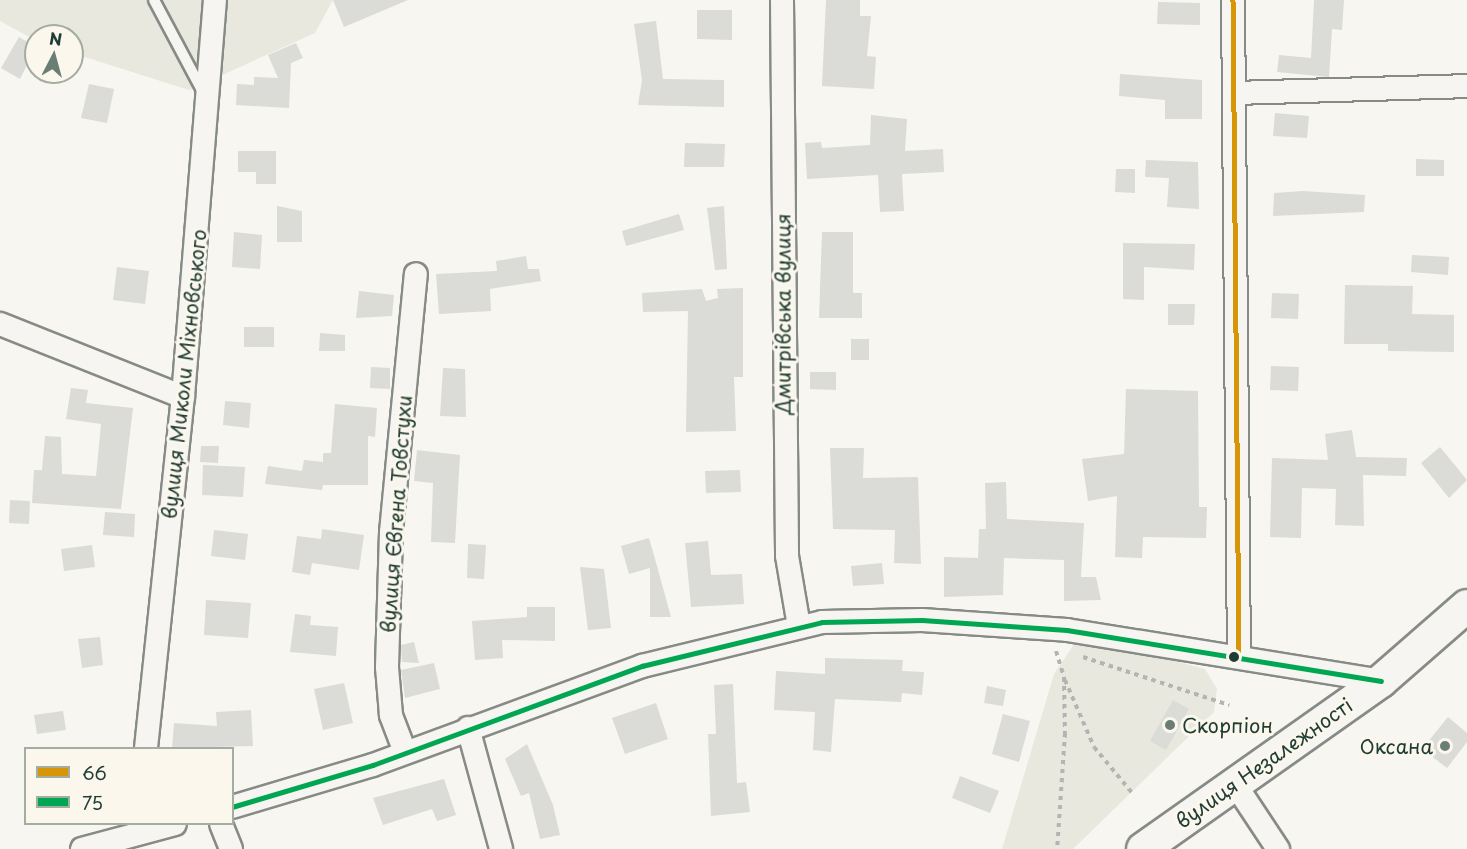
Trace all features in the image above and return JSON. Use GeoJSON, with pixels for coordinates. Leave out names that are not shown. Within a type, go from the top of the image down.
{"type":"FeatureCollection","features":[{"type":"Feature","properties":{"kind":"main road","name":"вулиця Незалежності"},"geometry":{"type":"LineString","coordinates":[[1143,849],[1462,625]]}},
{"type":"Feature","properties":{"kind":"street","name":"вулиця Миколи Міхновського"},"geometry":{"type":"LineString","coordinates":[[146,747],[183,398],[215,0]]}},
{"type":"Feature","properties":{"kind":"street","name":"Дмитрівська вулиця"},"geometry":{"type":"LineString","coordinates":[[782,0],[787,556],[799,626]]}},
{"type":"Feature","properties":{"kind":"street"},"geometry":{"type":"LineString","coordinates":[[1233,0],[1239,656]]}},
{"type":"Feature","properties":{"kind":"street"},"geometry":{"type":"LineString","coordinates":[[1234,93],[1467,86]]}},
{"type":"Feature","properties":{"kind":"street","name":"вулиця Євгена Товстухи"},"geometry":{"type":"LineString","coordinates":[[405,752],[391,715],[386,680],[391,532],[416,274]]}},
{"type":"Feature","properties":{"kind":"street"},"geometry":{"type":"LineString","coordinates":[[0,324],[183,398]]}},
{"type":"Feature","properties":{"kind":"street"},"geometry":{"type":"LineString","coordinates":[[234,806],[405,752],[642,666],[799,626],[896,619],[1067,630],[1239,656],[1380,681]]}},
{"type":"Feature","properties":{"kind":"street"},"geometry":{"type":"LineString","coordinates":[[468,728],[501,849]]}},
{"type":"Feature","properties":{"kind":"street"},"geometry":{"type":"LineString","coordinates":[[1235,784],[1278,849]]}},
{"type":"Feature","properties":{"kind":"street"},"geometry":{"type":"LineString","coordinates":[[221,825],[231,849]]}},
{"type":"Feature","properties":{"kind":"street"},"geometry":{"type":"LineString","coordinates":[[82,849],[161,826]]}},
{"type":"Feature","properties":{"kind":"lane"},"geometry":{"type":"LineString","coordinates":[[154,0],[207,98]]}},
{"type":"Feature","properties":{"kind":"path"},"geometry":{"type":"LineString","coordinates":[[1067,630],[1055,652],[1064,677],[1094,747],[1133,794]]}},
{"type":"Feature","properties":{"kind":"path"},"geometry":{"type":"LineString","coordinates":[[1055,652],[1064,653]]}},
{"type":"Feature","properties":{"kind":"path"},"geometry":{"type":"LineString","coordinates":[[1073,655],[1229,705]]}},
{"type":"Feature","properties":{"kind":"path"},"geometry":{"type":"LineString","coordinates":[[1057,849],[1064,677]]}},
{"type":"Feature","properties":{"kind":"shaded area"},"geometry":{"type":"Polygon","coordinates":[[[0,0],[333,0],[315,33],[189,90],[84,57],[84,24],[24,24],[24,34],[0,21],[0,0]]]}},
{"type":"Feature","properties":{"kind":"shaded area"},"geometry":{"type":"Polygon","coordinates":[[[1075,643],[1135,650],[1205,669],[1217,689],[1214,712],[1073,849],[1002,849],[1054,674],[1075,643]]]}},
{"type":"Feature","properties":{"kind":"building"},"geometry":{"type":"Polygon","coordinates":[[[333,0],[408,0],[344,27],[333,0]]]}},
{"type":"Feature","properties":{"kind":"building"},"geometry":{"type":"Polygon","coordinates":[[[826,0],[860,0],[860,16],[871,16],[867,56],[876,57],[874,89],[822,86],[826,0]]]}},
{"type":"Feature","properties":{"kind":"building"},"geometry":{"type":"Polygon","coordinates":[[[1314,0],[1344,0],[1342,30],[1332,29],[1329,77],[1277,72],[1279,55],[1311,58],[1314,0]]]}},
{"type":"Feature","properties":{"kind":"building"},"geometry":{"type":"Polygon","coordinates":[[[1158,2],[1200,3],[1200,25],[1157,24],[1158,2]]]}},
{"type":"Feature","properties":{"kind":"building"},"geometry":{"type":"Polygon","coordinates":[[[697,10],[732,10],[732,40],[697,39],[697,10]]]}},
{"type":"Feature","properties":{"kind":"building"},"geometry":{"type":"Polygon","coordinates":[[[656,21],[663,79],[724,80],[724,107],[638,105],[642,80],[634,24],[656,21]]]}},
{"type":"Feature","properties":{"kind":"building"},"geometry":{"type":"Polygon","coordinates":[[[19,37],[24,40],[24,71],[20,79],[1,68],[19,37]]]}},
{"type":"Feature","properties":{"kind":"building"},"geometry":{"type":"Polygon","coordinates":[[[296,43],[303,58],[291,63],[289,108],[236,105],[237,84],[254,85],[254,77],[278,78],[268,55],[296,43]]]}},
{"type":"Feature","properties":{"kind":"building"},"geometry":{"type":"Polygon","coordinates":[[[1120,74],[1202,80],[1202,119],[1165,119],[1165,100],[1119,96],[1120,74]]]}},
{"type":"Feature","properties":{"kind":"building"},"geometry":{"type":"Polygon","coordinates":[[[89,84],[114,89],[107,123],[81,118],[89,84]]]}},
{"type":"Feature","properties":{"kind":"building"},"geometry":{"type":"Polygon","coordinates":[[[1275,113],[1309,116],[1307,138],[1273,136],[1275,113]]]}},
{"type":"Feature","properties":{"kind":"building"},"geometry":{"type":"Polygon","coordinates":[[[871,115],[907,119],[905,151],[943,149],[944,172],[902,174],[904,211],[880,212],[878,175],[807,179],[805,143],[821,142],[822,148],[870,145],[871,115]]]}},
{"type":"Feature","properties":{"kind":"building"},"geometry":{"type":"Polygon","coordinates":[[[685,143],[725,144],[724,167],[684,167],[685,143]]]}},
{"type":"Feature","properties":{"kind":"building"},"geometry":{"type":"Polygon","coordinates":[[[238,151],[276,151],[276,184],[256,184],[256,172],[238,172],[238,151]]]}},
{"type":"Feature","properties":{"kind":"building"},"geometry":{"type":"Polygon","coordinates":[[[1416,159],[1444,160],[1444,176],[1416,176],[1416,159]]]}},
{"type":"Feature","properties":{"kind":"building"},"geometry":{"type":"Polygon","coordinates":[[[1146,160],[1198,162],[1199,209],[1167,207],[1169,178],[1145,177],[1146,160]]]}},
{"type":"Feature","properties":{"kind":"building"},"geometry":{"type":"Polygon","coordinates":[[[1116,169],[1135,169],[1135,193],[1115,192],[1116,169]]]}},
{"type":"Feature","properties":{"kind":"building"},"geometry":{"type":"Polygon","coordinates":[[[1303,191],[1365,195],[1364,212],[1273,216],[1274,193],[1303,191]]]}},
{"type":"Feature","properties":{"kind":"building"},"geometry":{"type":"Polygon","coordinates":[[[277,206],[302,211],[302,242],[277,242],[277,206]]]}},
{"type":"Feature","properties":{"kind":"building"},"geometry":{"type":"Polygon","coordinates":[[[724,206],[727,269],[715,270],[707,208],[724,206]]]}},
{"type":"Feature","properties":{"kind":"building"},"geometry":{"type":"Polygon","coordinates":[[[679,214],[684,230],[626,246],[622,231],[679,214]]]}},
{"type":"Feature","properties":{"kind":"building"},"geometry":{"type":"Polygon","coordinates":[[[234,232],[262,235],[260,269],[232,267],[234,232]]]}},
{"type":"Feature","properties":{"kind":"building"},"geometry":{"type":"Polygon","coordinates":[[[822,232],[853,232],[853,293],[862,293],[862,318],[819,318],[822,232]]]}},
{"type":"Feature","properties":{"kind":"building"},"geometry":{"type":"Polygon","coordinates":[[[1123,243],[1195,244],[1194,270],[1144,267],[1144,300],[1123,299],[1123,243]]]}},
{"type":"Feature","properties":{"kind":"building"},"geometry":{"type":"Polygon","coordinates":[[[1412,255],[1449,257],[1448,275],[1411,272],[1412,255]]]}},
{"type":"Feature","properties":{"kind":"building"},"geometry":{"type":"Polygon","coordinates":[[[526,256],[528,269],[539,269],[541,281],[490,289],[491,311],[439,314],[436,274],[497,271],[496,261],[526,256]]]}},
{"type":"Feature","properties":{"kind":"building"},"geometry":{"type":"Polygon","coordinates":[[[117,267],[149,271],[145,304],[113,300],[117,267]]]}},
{"type":"Feature","properties":{"kind":"building"},"geometry":{"type":"Polygon","coordinates":[[[1345,285],[1413,286],[1412,314],[1454,315],[1454,352],[1388,351],[1388,344],[1344,344],[1345,285]]]}},
{"type":"Feature","properties":{"kind":"building"},"geometry":{"type":"Polygon","coordinates":[[[743,288],[743,377],[734,377],[736,431],[686,432],[688,311],[643,312],[642,293],[702,289],[706,301],[718,298],[717,289],[743,288]]]}},
{"type":"Feature","properties":{"kind":"building"},"geometry":{"type":"Polygon","coordinates":[[[359,291],[394,295],[392,316],[356,318],[359,291]]]}},
{"type":"Feature","properties":{"kind":"building"},"geometry":{"type":"Polygon","coordinates":[[[1272,293],[1299,294],[1298,319],[1271,318],[1272,293]]]}},
{"type":"Feature","properties":{"kind":"building"},"geometry":{"type":"Polygon","coordinates":[[[1168,304],[1195,304],[1194,325],[1168,325],[1168,304]]]}},
{"type":"Feature","properties":{"kind":"building"},"geometry":{"type":"Polygon","coordinates":[[[244,327],[274,327],[274,347],[244,347],[244,327]]]}},
{"type":"Feature","properties":{"kind":"building"},"geometry":{"type":"Polygon","coordinates":[[[320,333],[345,335],[345,351],[319,351],[320,333]]]}},
{"type":"Feature","properties":{"kind":"building"},"geometry":{"type":"Polygon","coordinates":[[[851,339],[869,339],[869,360],[851,360],[851,339]]]}},
{"type":"Feature","properties":{"kind":"building"},"geometry":{"type":"Polygon","coordinates":[[[1271,366],[1299,367],[1298,391],[1270,390],[1271,366]]]}},
{"type":"Feature","properties":{"kind":"building"},"geometry":{"type":"Polygon","coordinates":[[[371,367],[390,368],[390,389],[370,388],[371,367]]]}},
{"type":"Feature","properties":{"kind":"building"},"geometry":{"type":"Polygon","coordinates":[[[443,368],[465,369],[466,417],[440,416],[443,368]]]}},
{"type":"Feature","properties":{"kind":"building"},"geometry":{"type":"Polygon","coordinates":[[[810,372],[836,372],[836,390],[810,389],[810,372]]]}},
{"type":"Feature","properties":{"kind":"building"},"geometry":{"type":"Polygon","coordinates":[[[71,388],[88,390],[86,403],[133,408],[121,509],[32,503],[34,470],[42,470],[45,436],[61,437],[62,474],[96,476],[101,424],[66,419],[71,388]]]}},
{"type":"Feature","properties":{"kind":"building"},"geometry":{"type":"Polygon","coordinates":[[[1126,389],[1198,391],[1199,507],[1207,507],[1206,538],[1143,537],[1142,558],[1115,557],[1117,496],[1088,501],[1082,459],[1124,454],[1126,389]]]}},
{"type":"Feature","properties":{"kind":"building"},"geometry":{"type":"Polygon","coordinates":[[[225,401],[251,403],[249,428],[223,425],[225,401]]]}},
{"type":"Feature","properties":{"kind":"building"},"geometry":{"type":"Polygon","coordinates":[[[335,404],[377,408],[375,437],[368,436],[368,485],[323,485],[322,490],[265,484],[268,466],[302,471],[304,460],[323,462],[323,453],[331,453],[335,404]]]}},
{"type":"Feature","properties":{"kind":"building"},"geometry":{"type":"Polygon","coordinates":[[[1352,430],[1356,457],[1407,458],[1406,476],[1363,475],[1364,526],[1335,525],[1336,489],[1302,488],[1301,538],[1270,537],[1272,458],[1328,460],[1325,434],[1352,430]]]}},
{"type":"Feature","properties":{"kind":"building"},"geometry":{"type":"Polygon","coordinates":[[[201,446],[219,446],[218,463],[200,462],[201,446]]]}},
{"type":"Feature","properties":{"kind":"building"},"geometry":{"type":"Polygon","coordinates":[[[1440,447],[1467,480],[1449,498],[1421,463],[1440,447]]]}},
{"type":"Feature","properties":{"kind":"building"},"geometry":{"type":"Polygon","coordinates":[[[830,448],[864,448],[863,478],[918,477],[921,564],[894,563],[895,530],[833,529],[830,448]]]}},
{"type":"Feature","properties":{"kind":"building"},"geometry":{"type":"Polygon","coordinates":[[[417,450],[460,455],[455,543],[431,542],[433,483],[414,481],[417,450]]]}},
{"type":"Feature","properties":{"kind":"building"},"geometry":{"type":"Polygon","coordinates":[[[203,465],[245,467],[243,497],[202,495],[203,465]]]}},
{"type":"Feature","properties":{"kind":"building"},"geometry":{"type":"Polygon","coordinates":[[[740,470],[741,492],[706,493],[705,471],[740,470]]]}},
{"type":"Feature","properties":{"kind":"building"},"geometry":{"type":"Polygon","coordinates":[[[1006,482],[1007,519],[1084,523],[1081,577],[1096,577],[1101,600],[1064,601],[1064,560],[1004,558],[1003,595],[944,597],[944,557],[978,558],[979,529],[986,529],[985,483],[1006,482]]]}},
{"type":"Feature","properties":{"kind":"building"},"geometry":{"type":"Polygon","coordinates":[[[10,500],[30,501],[29,524],[9,523],[10,500]]]}},
{"type":"Feature","properties":{"kind":"building"},"geometry":{"type":"Polygon","coordinates":[[[105,512],[135,514],[134,537],[103,535],[105,512]]]}},
{"type":"Feature","properties":{"kind":"building"},"geometry":{"type":"Polygon","coordinates":[[[322,529],[364,535],[359,570],[312,563],[310,575],[292,572],[297,536],[321,539],[322,529]]]}},
{"type":"Feature","properties":{"kind":"building"},"geometry":{"type":"Polygon","coordinates":[[[214,530],[248,534],[245,560],[211,556],[214,530]]]}},
{"type":"Feature","properties":{"kind":"building"},"geometry":{"type":"Polygon","coordinates":[[[649,538],[671,617],[650,617],[650,568],[629,574],[621,546],[649,538]]]}},
{"type":"Feature","properties":{"kind":"building"},"geometry":{"type":"Polygon","coordinates":[[[708,541],[711,575],[742,574],[744,604],[691,607],[685,543],[708,541]]]}},
{"type":"Feature","properties":{"kind":"building"},"geometry":{"type":"Polygon","coordinates":[[[468,544],[486,545],[484,579],[467,578],[468,544]]]}},
{"type":"Feature","properties":{"kind":"building"},"geometry":{"type":"Polygon","coordinates":[[[92,545],[95,567],[64,571],[61,549],[92,545]]]}},
{"type":"Feature","properties":{"kind":"building"},"geometry":{"type":"Polygon","coordinates":[[[882,563],[884,584],[853,586],[851,566],[882,563]]]}},
{"type":"Feature","properties":{"kind":"building"},"geometry":{"type":"Polygon","coordinates":[[[580,567],[604,569],[611,628],[588,630],[580,567]]]}},
{"type":"Feature","properties":{"kind":"building"},"geometry":{"type":"Polygon","coordinates":[[[206,600],[251,603],[248,638],[204,635],[206,600]]]}},
{"type":"Feature","properties":{"kind":"building"},"geometry":{"type":"Polygon","coordinates":[[[527,607],[555,607],[555,641],[502,640],[503,658],[475,660],[472,621],[527,617],[527,607]]]}},
{"type":"Feature","properties":{"kind":"building"},"geometry":{"type":"Polygon","coordinates":[[[295,614],[311,616],[310,625],[338,627],[336,656],[290,652],[295,614]]]}},
{"type":"Feature","properties":{"kind":"building"},"geometry":{"type":"Polygon","coordinates":[[[100,637],[103,665],[82,668],[78,639],[100,637]]]}},
{"type":"Feature","properties":{"kind":"building"},"geometry":{"type":"Polygon","coordinates":[[[414,642],[419,663],[402,662],[401,645],[414,642]]]}},
{"type":"Feature","properties":{"kind":"building"},"geometry":{"type":"Polygon","coordinates":[[[825,658],[903,660],[902,671],[924,672],[922,695],[902,693],[901,702],[835,699],[831,752],[813,750],[815,712],[774,710],[776,671],[825,674],[825,658]]]}},
{"type":"Feature","properties":{"kind":"building"},"geometry":{"type":"Polygon","coordinates":[[[434,663],[440,689],[405,698],[401,670],[434,663]]]}},
{"type":"Feature","properties":{"kind":"building"},"geometry":{"type":"Polygon","coordinates":[[[344,683],[353,723],[323,730],[314,689],[344,683]]]}},
{"type":"Feature","properties":{"kind":"building"},"geometry":{"type":"Polygon","coordinates":[[[733,684],[737,783],[746,782],[750,812],[711,816],[708,734],[716,734],[714,685],[733,684]]]}},
{"type":"Feature","properties":{"kind":"building"},"geometry":{"type":"Polygon","coordinates":[[[987,686],[1006,690],[1003,706],[984,703],[987,686]]]}},
{"type":"Feature","properties":{"kind":"building"},"geometry":{"type":"Polygon","coordinates":[[[1173,700],[1189,709],[1166,750],[1150,741],[1173,700]]]}},
{"type":"Feature","properties":{"kind":"building"},"geometry":{"type":"Polygon","coordinates":[[[656,703],[668,739],[625,754],[612,718],[656,703]]]}},
{"type":"Feature","properties":{"kind":"building"},"geometry":{"type":"Polygon","coordinates":[[[251,710],[253,746],[172,747],[174,723],[217,726],[216,712],[251,710]]]}},
{"type":"Feature","properties":{"kind":"building"},"geometry":{"type":"Polygon","coordinates":[[[63,711],[66,730],[37,734],[34,715],[63,711]]]}},
{"type":"Feature","properties":{"kind":"building"},"geometry":{"type":"Polygon","coordinates":[[[1003,714],[1030,721],[1019,762],[992,754],[1003,714]]]}},
{"type":"Feature","properties":{"kind":"building","name":"Оксана"},"geometry":{"type":"Polygon","coordinates":[[[1448,717],[1467,733],[1467,742],[1447,768],[1422,749],[1448,717]]]}},
{"type":"Feature","properties":{"kind":"building"},"geometry":{"type":"Polygon","coordinates":[[[527,744],[553,805],[560,835],[540,839],[529,793],[521,796],[505,759],[527,744]]]}},
{"type":"Feature","properties":{"kind":"building"},"geometry":{"type":"Polygon","coordinates":[[[960,776],[999,791],[990,813],[952,798],[960,776]]]}},
{"type":"Feature","properties":{"kind":"building"},"geometry":{"type":"Polygon","coordinates":[[[444,779],[456,815],[437,821],[432,809],[383,825],[373,798],[444,779]]]}},
{"type":"Feature","properties":{"kind":"transit line","name":"66"},"geometry":{"type":"LineString","coordinates":[[1233,0],[1239,656]]}},
{"type":"Feature","properties":{"kind":"transit line","name":"75"},"geometry":{"type":"LineString","coordinates":[[234,806],[373,765],[642,666],[822,622],[922,620],[1067,630],[1381,681]]}},
{"type":"Feature","properties":{"kind":"place","name":"Скорпіон"},"geometry":{"type":"Point","coordinates":[1170,725]}},
{"type":"Feature","properties":{"kind":"place","name":"Оксана"},"geometry":{"type":"Point","coordinates":[1445,746]}}]}
